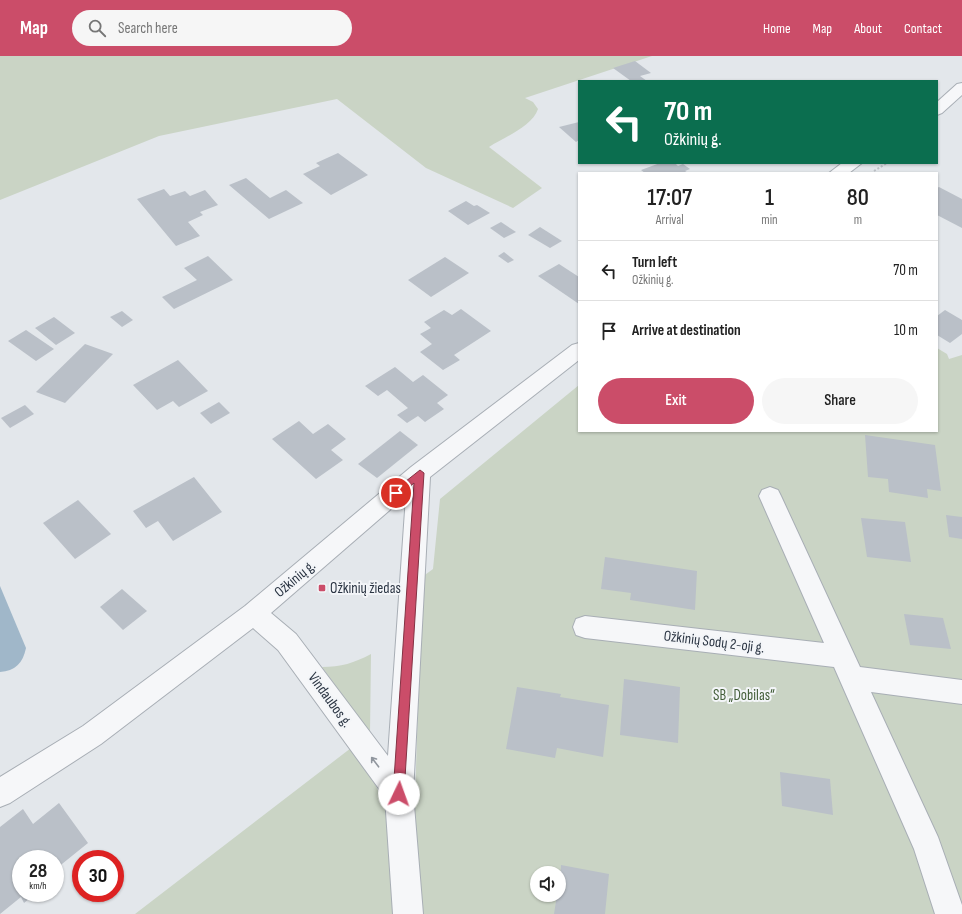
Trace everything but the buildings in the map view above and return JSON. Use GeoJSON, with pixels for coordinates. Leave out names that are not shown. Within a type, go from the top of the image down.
{"type":"FeatureCollection","features":[{"type":"Feature","properties":{"kind":"street"},"geometry":{"type":"LineString","coordinates":[[938,109],[962,87]]}},
{"type":"Feature","properties":{"kind":"street"},"geometry":{"type":"LineString","coordinates":[[839,172],[852,164]]}},
{"type":"Feature","properties":{"kind":"street","name":"Ožkinių g."},"geometry":{"type":"LineString","coordinates":[[0,793],[92,735],[254,613],[420,473],[578,351]]}},
{"type":"Feature","properties":{"kind":"street"},"geometry":{"type":"LineString","coordinates":[[408,914],[399,794],[420,473]]}},
{"type":"Feature","properties":{"kind":"street"},"geometry":{"type":"LineString","coordinates":[[770,496],[928,847],[950,914]]}},
{"type":"Feature","properties":{"kind":"street","name":"Vindaubos g."},"geometry":{"type":"LineString","coordinates":[[254,613],[287,642],[399,794]]}},
{"type":"Feature","properties":{"kind":"street","name":"Ožkinių Sodų 2-oji g."},"geometry":{"type":"LineString","coordinates":[[586,627],[848,668],[962,692]]}},
{"type":"Feature","properties":{"kind":"path"},"geometry":{"type":"LineString","coordinates":[[874,172],[886,164]]}},
{"type":"Feature","properties":{"kind":"green space"},"geometry":{"type":"Polygon","coordinates":[[[0,56],[652,56],[525,98],[533,102],[538,109],[535,115],[517,131],[489,147],[542,188],[513,208],[426,168],[337,99],[159,136],[0,200],[0,56]]]}},
{"type":"Feature","properties":{"kind":"green space","name":"SB „Dobilas“"},"geometry":{"type":"Polygon","coordinates":[[[938,349],[947,354],[949,359],[962,355],[962,914],[135,914],[351,748],[370,773],[383,801],[415,800],[422,577],[433,569],[440,499],[578,386],[578,432],[938,432],[938,349]]]}},
{"type":"Feature","properties":{"kind":"green space"},"geometry":{"type":"Polygon","coordinates":[[[371,654],[370,733],[322,667],[347,664],[371,654]]]}},
{"type":"Feature","properties":{"kind":"water"},"geometry":{"type":"Polygon","coordinates":[[[0,586],[26,648],[23,658],[18,665],[10,670],[0,672],[0,586]]]}},
{"type":"Feature","properties":{"kind":"place","name":"Ožkinių žiedas"},"geometry":{"type":"Point","coordinates":[322,588]}},
{"type":"Feature","properties":{"kind":"route"},"geometry":{"type":"LineString","coordinates":[[396,493],[420,473],[413,560],[399,794]]}}]}
